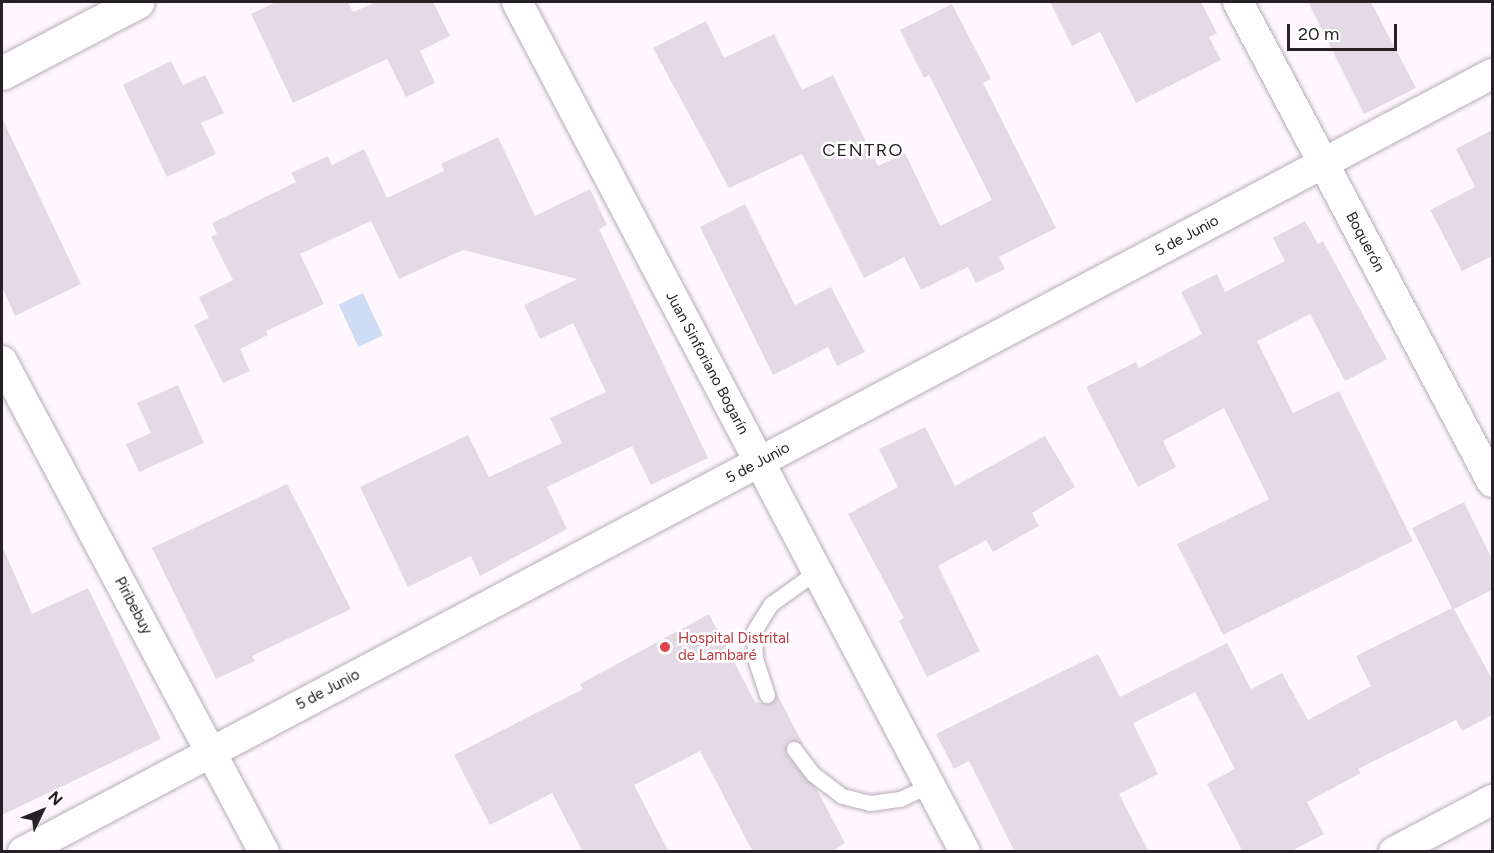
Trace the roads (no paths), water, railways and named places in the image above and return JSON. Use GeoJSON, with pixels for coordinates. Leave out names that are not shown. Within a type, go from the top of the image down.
{"type":"FeatureCollection","features":[{"type":"Feature","properties":{"kind":"street"},"geometry":{"type":"LineString","coordinates":[[2,73],[137,2]]}},
{"type":"Feature","properties":{"kind":"street","name":"Juan Sinforiano Bogarín"},"geometry":{"type":"LineString","coordinates":[[517,2],[965,852]]}},
{"type":"Feature","properties":{"kind":"street","name":"Boquerón"},"geometry":{"type":"LineString","coordinates":[[1238,2],[1492,482]]}},
{"type":"Feature","properties":{"kind":"street","name":"5 de Junio"},"geometry":{"type":"LineString","coordinates":[[23,852],[1492,74]]}},
{"type":"Feature","properties":{"kind":"street","name":"Piribebuy"},"geometry":{"type":"LineString","coordinates":[[2,361],[264,852]]}},
{"type":"Feature","properties":{"kind":"street"},"geometry":{"type":"LineString","coordinates":[[1394,852],[1492,800]]}},
{"type":"Feature","properties":{"kind":"lane"},"geometry":{"type":"LineString","coordinates":[[767,695],[755,659],[754,631],[771,604],[817,572]]}},
{"type":"Feature","properties":{"kind":"lane"},"geometry":{"type":"LineString","coordinates":[[794,748],[813,774],[842,796],[870,803],[900,799],[930,785]]}},
{"type":"Feature","properties":{"kind":"water"},"geometry":{"type":"Polygon","coordinates":[[[363,293],[383,336],[358,347],[339,304],[363,293]]]}},
{"type":"Feature","properties":{"kind":"place","name":"Hospital Distrital de Lambaré"},"geometry":{"type":"Point","coordinates":[665,647]}},
{"type":"Feature","properties":{"kind":"district","name":"CENTRO"},"geometry":{"type":"Point","coordinates":[863,150]}}]}
